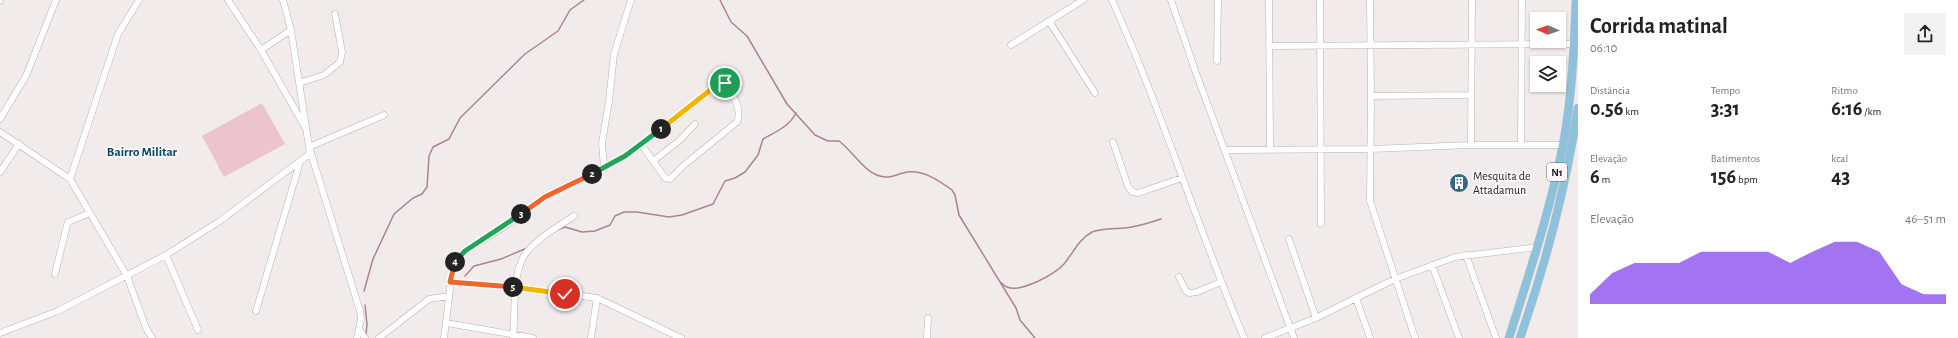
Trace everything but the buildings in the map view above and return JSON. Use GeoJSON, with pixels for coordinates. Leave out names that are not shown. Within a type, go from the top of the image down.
{"type":"FeatureCollection","features":[{"type":"Feature","properties":{"kind":"main road","name":"N1"},"geometry":{"type":"LineString","coordinates":[[1509,338],[1538,247],[1563,145],[1574,44],[1576,0]]}},
{"type":"Feature","properties":{"kind":"main road","name":"N1"},"geometry":{"type":"LineString","coordinates":[[1520,338],[1538,285],[1554,226],[1567,171],[1578,108]]}},
{"type":"Feature","properties":{"kind":"main road"},"geometry":{"type":"LineString","coordinates":[[1544,223],[1554,226]]}},
{"type":"Feature","properties":{"kind":"street"},"geometry":{"type":"LineString","coordinates":[[0,119],[26,76],[56,0]]}},
{"type":"Feature","properties":{"kind":"street"},"geometry":{"type":"LineString","coordinates":[[70,179],[118,34],[139,0]]}},
{"type":"Feature","properties":{"kind":"street"},"geometry":{"type":"LineString","coordinates":[[228,0],[261,50],[306,130]]}},
{"type":"Feature","properties":{"kind":"street"},"geometry":{"type":"LineString","coordinates":[[283,0],[291,30],[310,150],[360,311],[357,338]]}},
{"type":"Feature","properties":{"kind":"street"},"geometry":{"type":"LineString","coordinates":[[604,168],[602,143],[609,106],[614,54],[630,0]]}},
{"type":"Feature","properties":{"kind":"street"},"geometry":{"type":"LineString","coordinates":[[1011,45],[1083,0]]}},
{"type":"Feature","properties":{"kind":"street"},"geometry":{"type":"LineString","coordinates":[[1112,0],[1139,60],[1221,282],[1244,338]]}},
{"type":"Feature","properties":{"kind":"street"},"geometry":{"type":"LineString","coordinates":[[1171,0],[1294,338]]}},
{"type":"Feature","properties":{"kind":"street"},"geometry":{"type":"LineString","coordinates":[[1217,61],[1218,0]]}},
{"type":"Feature","properties":{"kind":"street"},"geometry":{"type":"LineString","coordinates":[[1269,0],[1270,148]]}},
{"type":"Feature","properties":{"kind":"street"},"geometry":{"type":"LineString","coordinates":[[1320,0],[1321,224]]}},
{"type":"Feature","properties":{"kind":"street"},"geometry":{"type":"LineString","coordinates":[[1370,0],[1370,201],[1415,338]]}},
{"type":"Feature","properties":{"kind":"street"},"geometry":{"type":"LineString","coordinates":[[1471,145],[1472,0]]}},
{"type":"Feature","properties":{"kind":"street"},"geometry":{"type":"LineString","coordinates":[[1521,144],[1522,0]]}},
{"type":"Feature","properties":{"kind":"street"},"geometry":{"type":"LineString","coordinates":[[299,83],[324,75],[340,62],[342,52],[335,14]]}},
{"type":"Feature","properties":{"kind":"street"},"geometry":{"type":"LineString","coordinates":[[1049,21],[1095,93]]}},
{"type":"Feature","properties":{"kind":"street"},"geometry":{"type":"LineString","coordinates":[[261,50],[291,30]]}},
{"type":"Feature","properties":{"kind":"street"},"geometry":{"type":"LineString","coordinates":[[1269,46],[1370,44],[1574,44]]}},
{"type":"Feature","properties":{"kind":"street"},"geometry":{"type":"LineString","coordinates":[[444,338],[447,323],[450,282],[454,266],[465,251],[504,227],[545,197],[604,168],[641,144],[723,80],[734,96],[740,116],[738,122],[668,180],[665,178],[641,144]]}},
{"type":"Feature","properties":{"kind":"street"},"geometry":{"type":"LineString","coordinates":[[1371,96],[1471,95]]}},
{"type":"Feature","properties":{"kind":"street"},"geometry":{"type":"LineString","coordinates":[[0,332],[58,311],[166,255],[220,221],[300,162],[310,150],[384,115]]}},
{"type":"Feature","properties":{"kind":"street"},"geometry":{"type":"LineString","coordinates":[[653,160],[680,140],[695,124]]}},
{"type":"Feature","properties":{"kind":"street"},"geometry":{"type":"LineString","coordinates":[[0,132],[70,179],[127,276],[146,328],[152,338]]}},
{"type":"Feature","properties":{"kind":"street"},"geometry":{"type":"LineString","coordinates":[[1112,142],[1128,186],[1132,192],[1138,193],[1182,178]]}},
{"type":"Feature","properties":{"kind":"street"},"geometry":{"type":"LineString","coordinates":[[0,172],[19,144]]}},
{"type":"Feature","properties":{"kind":"street"},"geometry":{"type":"LineString","coordinates":[[1225,150],[1270,148],[1371,149],[1521,144],[1563,145]]}},
{"type":"Feature","properties":{"kind":"street"},"geometry":{"type":"LineString","coordinates":[[256,311],[300,162]]}},
{"type":"Feature","properties":{"kind":"street"},"geometry":{"type":"LineString","coordinates":[[55,274],[68,222],[90,213]]}},
{"type":"Feature","properties":{"kind":"street"},"geometry":{"type":"LineString","coordinates":[[513,336],[517,275],[525,255],[551,232],[574,216]]}},
{"type":"Feature","properties":{"kind":"street"},"geometry":{"type":"LineString","coordinates":[[1289,239],[1316,318]]}},
{"type":"Feature","properties":{"kind":"street"},"geometry":{"type":"LineString","coordinates":[[1265,338],[1316,318],[1395,279],[1432,265],[1466,255],[1538,247]]}},
{"type":"Feature","properties":{"kind":"street"},"geometry":{"type":"LineString","coordinates":[[166,255],[198,330]]}},
{"type":"Feature","properties":{"kind":"street"},"geometry":{"type":"LineString","coordinates":[[1466,255],[1496,338]]}},
{"type":"Feature","properties":{"kind":"street"},"geometry":{"type":"LineString","coordinates":[[1432,265],[1459,338]]}},
{"type":"Feature","properties":{"kind":"street"},"geometry":{"type":"LineString","coordinates":[[1179,277],[1186,291],[1189,293],[1197,292],[1221,282]]}},
{"type":"Feature","properties":{"kind":"street"},"geometry":{"type":"LineString","coordinates":[[450,282],[516,287],[597,298],[681,338]]}},
{"type":"Feature","properties":{"kind":"street"},"geometry":{"type":"LineString","coordinates":[[379,338],[429,299],[449,296]]}},
{"type":"Feature","properties":{"kind":"street"},"geometry":{"type":"LineString","coordinates":[[591,338],[597,298]]}},
{"type":"Feature","properties":{"kind":"street"},"geometry":{"type":"LineString","coordinates":[[1356,298],[1370,338]]}},
{"type":"Feature","properties":{"kind":"street"},"geometry":{"type":"LineString","coordinates":[[927,338],[928,318]]}},
{"type":"Feature","properties":{"kind":"street"},"geometry":{"type":"LineString","coordinates":[[447,323],[513,336],[533,338]]}},
{"type":"Feature","properties":{"kind":"street"},"geometry":{"type":"LineString","coordinates":[[359,330],[365,338]]}},
{"type":"Feature","properties":{"kind":"shaded area"},"geometry":{"type":"Polygon","coordinates":[[[262,103],[285,144],[224,177],[202,136],[262,103]]]}},
{"type":"Feature","properties":{"kind":"waterway"},"geometry":{"type":"LineString","coordinates":[[364,291],[373,259],[394,214],[413,198],[422,194],[427,187],[429,156],[433,147],[449,139],[460,118],[525,54],[558,31],[570,10],[584,0]]}},
{"type":"Feature","properties":{"kind":"waterway"},"geometry":{"type":"LineString","coordinates":[[720,0],[731,22],[747,36],[787,104],[815,135],[828,141],[839,141],[866,168],[878,176],[887,177],[903,173],[916,172],[929,176],[952,190],[955,195],[959,215],[1016,308],[1020,320],[1035,338]]}},
{"type":"Feature","properties":{"kind":"waterway"},"geometry":{"type":"LineString","coordinates":[[557,230],[565,227],[582,232],[595,231],[610,225],[615,216],[624,212],[637,212],[669,217],[682,215],[713,204],[725,181],[735,178],[745,172],[758,155],[763,139],[786,126],[796,113]]}},
{"type":"Feature","properties":{"kind":"waterway"},"geometry":{"type":"LineString","coordinates":[[1000,282],[1006,287],[1013,288],[1037,282],[1060,268],[1080,242],[1092,232],[1104,229],[1134,227],[1161,219]]}},
{"type":"Feature","properties":{"kind":"waterway"},"geometry":{"type":"LineString","coordinates":[[465,276],[474,266],[501,259],[527,248]]}},
{"type":"Feature","properties":{"kind":"waterway"},"geometry":{"type":"LineString","coordinates":[[365,305],[367,324],[366,335]]}},
{"type":"Feature","properties":{"kind":"place","name":"Mesquita de Attadamun"},"geometry":{"type":"Point","coordinates":[1459,183]}},
{"type":"Feature","properties":{"kind":"district","name":"Bairro Militar"},"geometry":{"type":"Point","coordinates":[142,152]}},
{"type":"Feature","properties":{"kind":"route"},"geometry":{"type":"LineString","coordinates":[[565,294],[516,287],[450,282],[454,266],[465,251],[504,227],[545,197],[625,156],[674,120],[712,88],[723,80],[725,83]]}}]}
